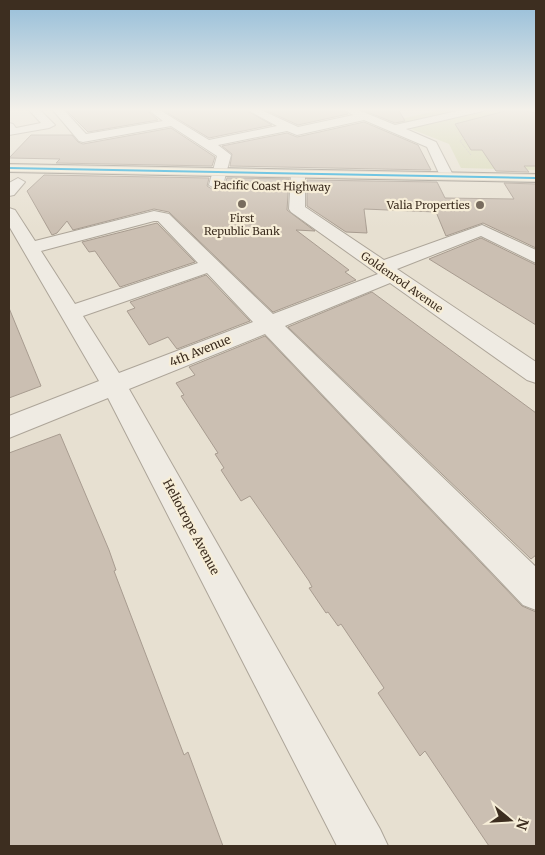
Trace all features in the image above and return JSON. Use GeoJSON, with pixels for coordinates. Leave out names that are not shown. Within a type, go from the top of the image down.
{"type":"FeatureCollection","features":[{"type":"Feature","properties":{"kind":"highway","name":"Pacific Coast Highway"},"geometry":{"type":"LineString","coordinates":[[9,168],[218,178],[536,189]]}},
{"type":"Feature","properties":{"kind":"highway","name":"Pacific Coast Highway"},"geometry":{"type":"LineString","coordinates":[[298,180],[447,177],[536,178]]}},
{"type":"Feature","properties":{"kind":"highway","name":"Pacific Coast Highway"},"geometry":{"type":"LineString","coordinates":[[12,185],[218,178]]}},
{"type":"Feature","properties":{"kind":"street"},"geometry":{"type":"LineString","coordinates":[[214,149],[224,155],[218,178]]}},
{"type":"Feature","properties":{"kind":"street"},"geometry":{"type":"LineString","coordinates":[[434,149],[447,177]]}},
{"type":"Feature","properties":{"kind":"street","name":"Goldenrod Avenue"},"geometry":{"type":"LineString","coordinates":[[298,180],[297,209],[536,374]]}},
{"type":"Feature","properties":{"kind":"street","name":"Heliotrope Avenue"},"geometry":{"type":"LineString","coordinates":[[9,213],[114,385],[363,846]]}},
{"type":"Feature","properties":{"kind":"street"},"geometry":{"type":"LineString","coordinates":[[31,248],[159,215],[212,265],[536,592]]}},
{"type":"Feature","properties":{"kind":"street","name":"4th Avenue"},"geometry":{"type":"LineString","coordinates":[[9,427],[270,323],[482,230],[536,257]]}},
{"type":"Feature","properties":{"kind":"street"},"geometry":{"type":"LineString","coordinates":[[70,313],[212,265]]}},
{"type":"Feature","properties":{"kind":"path"},"geometry":{"type":"LineString","coordinates":[[465,149],[469,155]]}},
{"type":"Feature","properties":{"kind":"path"},"geometry":{"type":"LineString","coordinates":[[526,149],[534,158]]}},
{"type":"Feature","properties":{"kind":"green space"},"geometry":{"type":"Polygon","coordinates":[[[451,149],[536,149],[536,170],[461,168],[451,149]]]}},
{"type":"Feature","properties":{"kind":"building"},"geometry":{"type":"Polygon","coordinates":[[[18,149],[203,149],[215,157],[212,166],[56,163],[60,159],[9,158],[18,149]]]}},
{"type":"Feature","properties":{"kind":"building"},"geometry":{"type":"Polygon","coordinates":[[[226,149],[420,149],[431,170],[230,166],[232,154],[226,149]]]}},
{"type":"Feature","properties":{"kind":"building"},"geometry":{"type":"Polygon","coordinates":[[[536,149],[536,166],[524,166],[529,172],[496,171],[482,150],[471,150],[536,149]]]}},
{"type":"Feature","properties":{"kind":"building"},"geometry":{"type":"Polygon","coordinates":[[[44,175],[209,178],[207,186],[215,191],[224,187],[227,178],[289,179],[287,210],[315,231],[296,230],[349,270],[345,272],[356,280],[273,312],[169,212],[154,209],[73,230],[67,221],[57,233],[52,235],[27,191],[44,175]]]}},
{"type":"Feature","properties":{"kind":"building"},"geometry":{"type":"Polygon","coordinates":[[[307,180],[437,182],[445,198],[514,199],[504,183],[536,184],[536,248],[483,223],[446,236],[436,212],[364,209],[367,233],[346,232],[307,206],[307,180]]]}},
{"type":"Feature","properties":{"kind":"building"},"geometry":{"type":"Polygon","coordinates":[[[157,223],[195,262],[120,287],[95,251],[89,252],[82,242],[157,223]]]}},
{"type":"Feature","properties":{"kind":"building"},"geometry":{"type":"Polygon","coordinates":[[[481,238],[536,265],[536,325],[429,259],[481,238]]]}},
{"type":"Feature","properties":{"kind":"building"},"geometry":{"type":"Polygon","coordinates":[[[206,275],[250,321],[177,349],[168,337],[149,345],[127,311],[135,308],[130,302],[206,275]]]}},
{"type":"Feature","properties":{"kind":"building"},"geometry":{"type":"Polygon","coordinates":[[[372,292],[536,413],[536,555],[531,559],[288,327],[372,292]]]}},
{"type":"Feature","properties":{"kind":"building"},"geometry":{"type":"Polygon","coordinates":[[[9,308],[41,386],[9,398],[9,308]]]}},
{"type":"Feature","properties":{"kind":"building"},"geometry":{"type":"Polygon","coordinates":[[[265,336],[522,606],[536,612],[536,846],[489,846],[425,751],[420,756],[378,693],[384,688],[341,624],[338,626],[328,612],[326,613],[309,588],[312,587],[309,581],[250,496],[241,501],[221,470],[224,468],[215,454],[218,453],[181,396],[184,395],[176,383],[195,375],[189,367],[265,336]]]}},
{"type":"Feature","properties":{"kind":"building"},"geometry":{"type":"Polygon","coordinates":[[[60,434],[109,550],[116,570],[114,571],[184,755],[188,752],[223,846],[9,846],[9,453],[60,434]]]}},
{"type":"Feature","properties":{"kind":"transit line"},"geometry":{"type":"LineString","coordinates":[[9,168],[536,178]]}},
{"type":"Feature","properties":{"kind":"place","name":"First Republic Bank"},"geometry":{"type":"Point","coordinates":[242,204]}},
{"type":"Feature","properties":{"kind":"place","name":"Valia Properties"},"geometry":{"type":"Point","coordinates":[480,205]}}]}
